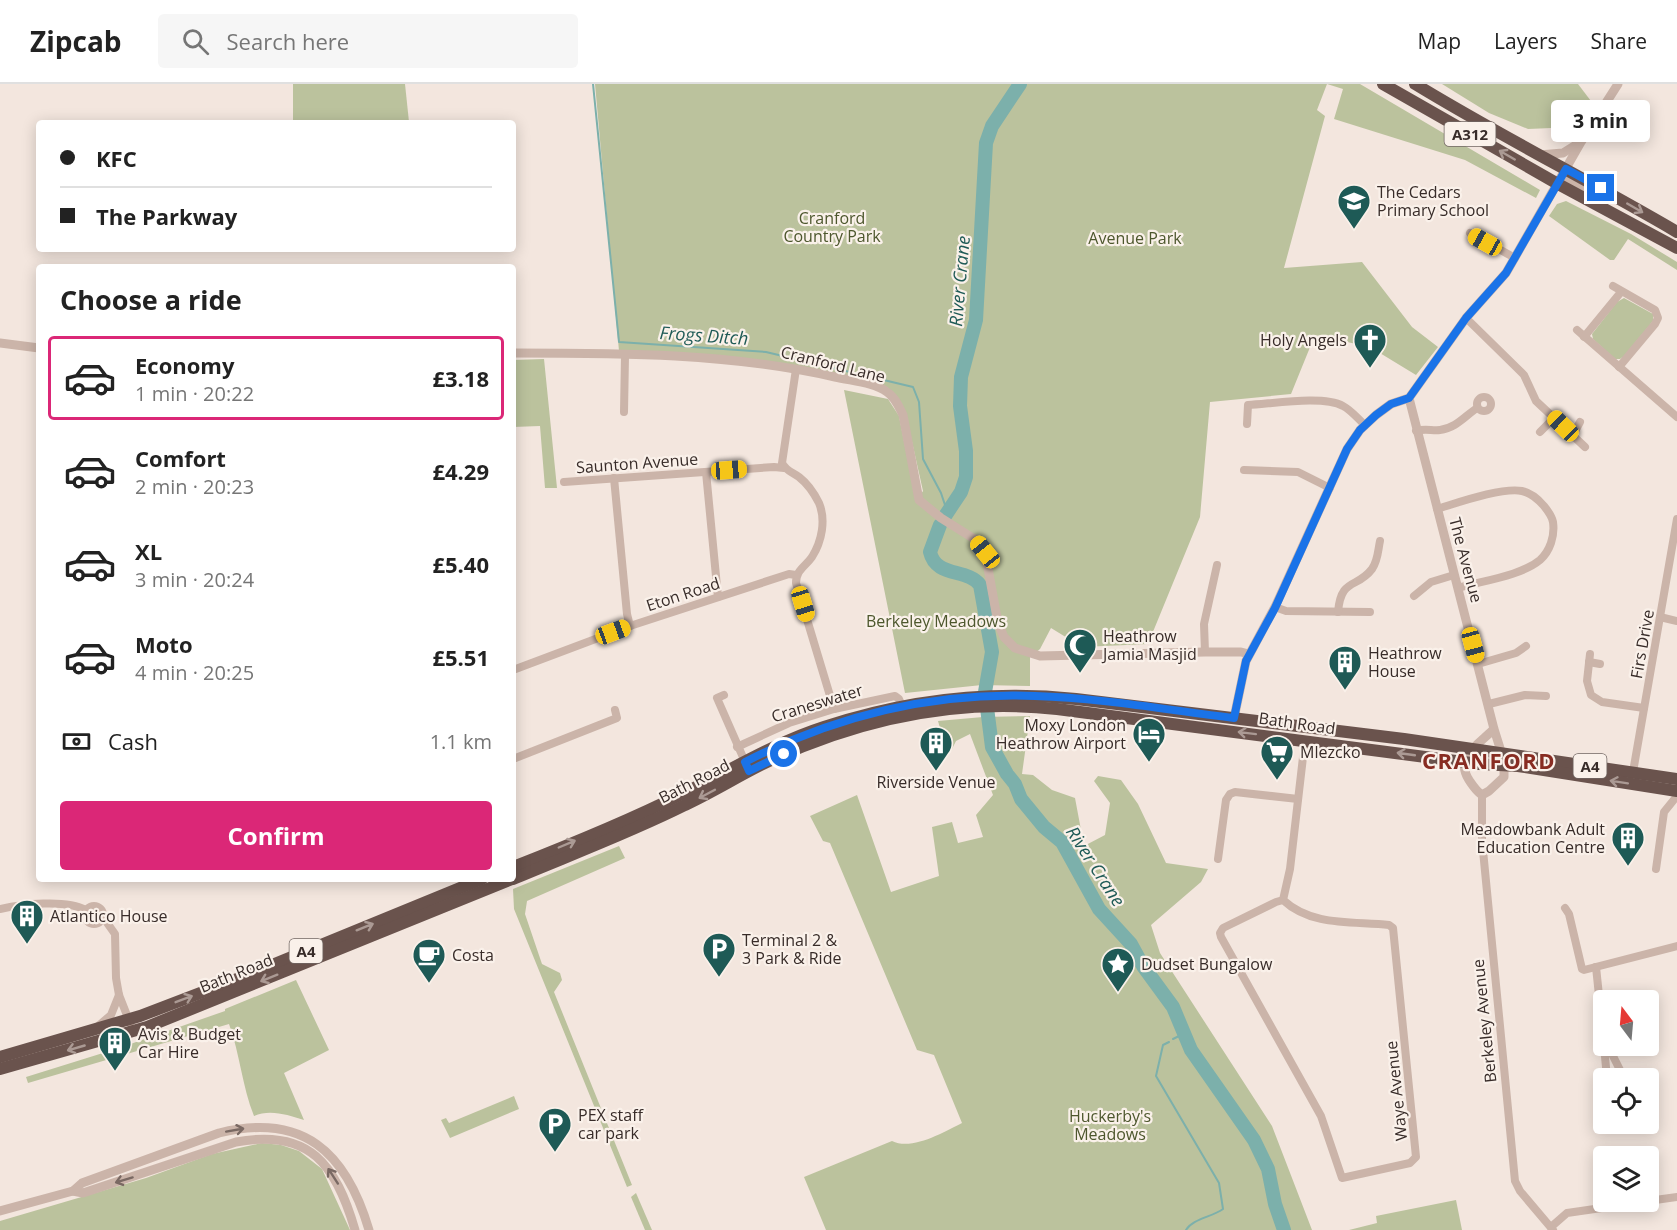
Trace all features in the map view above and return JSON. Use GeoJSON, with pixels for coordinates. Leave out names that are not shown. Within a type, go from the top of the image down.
{"type":"FeatureCollection","features":[{"type":"Feature","properties":{"kind":"highway","name":"A312"},"geometry":{"type":"LineString","coordinates":[[1383,84],[1562,177],[1677,232]]}},
{"type":"Feature","properties":{"kind":"highway","name":"A312"},"geometry":{"type":"LineString","coordinates":[[1415,84],[1539,155],[1562,177],[1616,215],[1677,248]]}},
{"type":"Feature","properties":{"kind":"highway","name":"Bath Road"},"geometry":{"type":"LineString","coordinates":[[516,878],[677,809],[790,740],[872,712],[925,702],[1063,698],[1315,728],[1677,779]]}},
{"type":"Feature","properties":{"kind":"highway","name":"Bath Road"},"geometry":{"type":"LineString","coordinates":[[1007,700],[1057,709],[1464,762],[1518,766],[1674,792]]}},
{"type":"Feature","properties":{"kind":"highway","name":"Bath Road"},"geometry":{"type":"LineString","coordinates":[[516,866],[747,767],[811,743],[871,723],[979,701]]}},
{"type":"Feature","properties":{"kind":"highway"},"geometry":{"type":"LineString","coordinates":[[1305,740],[1309,731],[1315,728]]}},
{"type":"Feature","properties":{"kind":"highway","name":"Bath Road"},"geometry":{"type":"LineString","coordinates":[[0,1069],[255,972],[475,882]]}},
{"type":"Feature","properties":{"kind":"highway","name":"Bath Road"},"geometry":{"type":"LineString","coordinates":[[0,1057],[129,1020],[147,1027],[264,981],[498,882]]}},
{"type":"Feature","properties":{"kind":"street"},"geometry":{"type":"LineString","coordinates":[[1234,718],[1244,667],[1249,654],[1275,608],[1347,449],[1365,425],[1391,404],[1409,398],[1466,318],[1490,293],[1515,258],[1581,142],[1618,84]]}},
{"type":"Feature","properties":{"kind":"street"},"geometry":{"type":"LineString","coordinates":[[1539,155],[1563,153],[1581,142]]}},
{"type":"Feature","properties":{"kind":"street"},"geometry":{"type":"LineString","coordinates":[[1470,233],[1515,258]]}},
{"type":"Feature","properties":{"kind":"street"},"geometry":{"type":"LineString","coordinates":[[1613,286],[1655,310],[1658,318],[1619,367]]}},
{"type":"Feature","properties":{"kind":"street"},"geometry":{"type":"LineString","coordinates":[[1584,337],[1621,291]]}},
{"type":"Feature","properties":{"kind":"street"},"geometry":{"type":"LineString","coordinates":[[1466,318],[1524,375],[1536,400],[1585,447]]}},
{"type":"Feature","properties":{"kind":"street"},"geometry":{"type":"LineString","coordinates":[[1577,330],[1677,417]]}},
{"type":"Feature","properties":{"kind":"street"},"geometry":{"type":"LineString","coordinates":[[0,343],[36,348]]}},
{"type":"Feature","properties":{"kind":"street","name":"Cranford Lane"},"geometry":{"type":"LineString","coordinates":[[516,353],[720,359],[771,364],[874,386],[886,391],[903,414],[919,500],[941,518],[976,540],[985,552],[998,623],[1004,637],[1016,648],[1041,656],[1205,652]]}},
{"type":"Feature","properties":{"kind":"street"},"geometry":{"type":"LineString","coordinates":[[624,412],[625,356]]}},
{"type":"Feature","properties":{"kind":"street"},"geometry":{"type":"LineString","coordinates":[[796,369],[782,463],[784,468],[808,485],[816,498],[822,516],[821,539],[812,557],[796,575],[796,583],[834,709]]}},
{"type":"Feature","properties":{"kind":"street","name":"The Avenue"},"geometry":{"type":"LineString","coordinates":[[1409,398],[1502,753]]}},
{"type":"Feature","properties":{"kind":"street"},"geometry":{"type":"LineString","coordinates":[[1247,424],[1248,405],[1301,401],[1327,402],[1343,406],[1365,425]]}},
{"type":"Feature","properties":{"kind":"street"},"geometry":{"type":"LineString","coordinates":[[1416,431],[1439,430],[1454,426],[1478,408]]}},
{"type":"Feature","properties":{"kind":"street"},"geometry":{"type":"LineString","coordinates":[[1540,432],[1554,417]]}},
{"type":"Feature","properties":{"kind":"street"},"geometry":{"type":"LineString","coordinates":[[1573,435],[1580,422]]}},
{"type":"Feature","properties":{"kind":"street","name":"Saunton Avenue"},"geometry":{"type":"LineString","coordinates":[[564,482],[784,468]]}},
{"type":"Feature","properties":{"kind":"street"},"geometry":{"type":"LineString","coordinates":[[1244,470],[1298,472],[1330,488]]}},
{"type":"Feature","properties":{"kind":"street"},"geometry":{"type":"LineString","coordinates":[[706,472],[718,597]]}},
{"type":"Feature","properties":{"kind":"street"},"geometry":{"type":"LineString","coordinates":[[614,478],[630,626]]}},
{"type":"Feature","properties":{"kind":"street"},"geometry":{"type":"LineString","coordinates":[[1437,509],[1507,490],[1522,491],[1536,498],[1548,510],[1553,520],[1550,548],[1541,559],[1527,569],[1458,588]]}},
{"type":"Feature","properties":{"kind":"street","name":"Firs Drive"},"geometry":{"type":"LineString","coordinates":[[1633,772],[1677,519]]}},
{"type":"Feature","properties":{"kind":"street"},"geometry":{"type":"LineString","coordinates":[[1338,612],[1340,596],[1346,587],[1374,567],[1380,541]]}},
{"type":"Feature","properties":{"kind":"street"},"geometry":{"type":"LineString","coordinates":[[1217,565],[1204,624],[1205,652],[1249,654]]}},
{"type":"Feature","properties":{"kind":"street","name":"Eton Road"},"geometry":{"type":"LineString","coordinates":[[516,669],[630,626],[789,574],[796,575]]}},
{"type":"Feature","properties":{"kind":"street"},"geometry":{"type":"LineString","coordinates":[[1414,596],[1431,582],[1454,575]]}},
{"type":"Feature","properties":{"kind":"street"},"geometry":{"type":"LineString","coordinates":[[1275,608],[1286,611],[1370,612]]}},
{"type":"Feature","properties":{"kind":"street"},"geometry":{"type":"LineString","coordinates":[[1660,617],[1677,621]]}},
{"type":"Feature","properties":{"kind":"street"},"geometry":{"type":"LineString","coordinates":[[1478,664],[1516,653],[1526,646]]}},
{"type":"Feature","properties":{"kind":"street"},"geometry":{"type":"LineString","coordinates":[[1600,664],[1590,658],[1587,686],[1594,698],[1602,702],[1644,708]]}},
{"type":"Feature","properties":{"kind":"street"},"geometry":{"type":"LineString","coordinates":[[1489,704],[1525,695],[1546,696]]}},
{"type":"Feature","properties":{"kind":"street","name":"Craneswater"},"geometry":{"type":"LineString","coordinates":[[737,747],[789,723],[834,709],[895,696],[902,706]]}},
{"type":"Feature","properties":{"kind":"street"},"geometry":{"type":"LineString","coordinates":[[717,698],[747,767]]}},
{"type":"Feature","properties":{"kind":"street"},"geometry":{"type":"LineString","coordinates":[[516,758],[617,718],[615,710]]}},
{"type":"Feature","properties":{"kind":"street"},"geometry":{"type":"LineString","coordinates":[[1494,729],[1470,750],[1464,762],[1467,778],[1482,795],[1506,775],[1502,753]]}},
{"type":"Feature","properties":{"kind":"street"},"geometry":{"type":"LineString","coordinates":[[1284,900],[1290,869],[1305,740]]}},
{"type":"Feature","properties":{"kind":"street"},"geometry":{"type":"LineString","coordinates":[[1218,859],[1226,800],[1230,794],[1235,792],[1298,799]]}},
{"type":"Feature","properties":{"kind":"street"},"geometry":{"type":"LineString","coordinates":[[1656,869],[1662,817],[1674,792]]}},
{"type":"Feature","properties":{"kind":"street","name":"Berkeley Avenue"},"geometry":{"type":"LineString","coordinates":[[1482,795],[1482,840],[1515,1181],[1520,1191],[1552,1228]]}},
{"type":"Feature","properties":{"kind":"street","name":"Waye Avenue"},"geometry":{"type":"LineString","coordinates":[[1284,900],[1290,906],[1322,920],[1389,925],[1393,928],[1416,1157],[1410,1163],[1342,1178],[1321,1116],[1221,937],[1220,933],[1223,928],[1284,900]]}},
{"type":"Feature","properties":{"kind":"street"},"geometry":{"type":"LineString","coordinates":[[0,909],[34,904],[65,905],[86,910]]}},
{"type":"Feature","properties":{"kind":"street"},"geometry":{"type":"LineString","coordinates":[[86,910],[90,907],[98,907],[115,934],[116,978],[119,995],[129,1020]]}},
{"type":"Feature","properties":{"kind":"street"},"geometry":{"type":"LineString","coordinates":[[1565,908],[1569,914],[1582,969],[1677,946]]}},
{"type":"Feature","properties":{"kind":"street"},"geometry":{"type":"LineString","coordinates":[[86,910],[86,918],[92,924],[100,922],[103,917]]}},
{"type":"Feature","properties":{"kind":"street"},"geometry":{"type":"LineString","coordinates":[[1596,967],[1598,990]]}},
{"type":"Feature","properties":{"kind":"street"},"geometry":{"type":"LineString","coordinates":[[94,1030],[111,1014],[119,995]]}},
{"type":"Feature","properties":{"kind":"street"},"geometry":{"type":"LineString","coordinates":[[0,1211],[73,1191],[82,1183],[219,1133],[270,1127],[302,1136],[321,1146],[329,1154],[348,1178],[369,1230]]}},
{"type":"Feature","properties":{"kind":"street"},"geometry":{"type":"LineString","coordinates":[[73,1191],[83,1193],[229,1144],[250,1139],[270,1138],[306,1149],[326,1166],[340,1188],[355,1230]]}},
{"type":"Feature","properties":{"kind":"street"},"geometry":{"type":"LineString","coordinates":[[1659,1199],[1677,1197]]}},
{"type":"Feature","properties":{"kind":"street"},"geometry":{"type":"LineString","coordinates":[[1552,1228],[1568,1213],[1593,1209]]}},
{"type":"Feature","properties":{"kind":"green space"},"geometry":{"type":"Polygon","coordinates":[[[293,84],[405,84],[409,120],[293,120],[293,84]]]}},
{"type":"Feature","properties":{"kind":"green space"},"geometry":{"type":"Polygon","coordinates":[[[595,84],[1327,84],[1317,110],[1325,116],[1284,268],[1362,262],[1412,327],[1438,347],[1416,375],[1370,347],[1315,335],[1291,394],[1210,402],[1200,517],[1148,644],[1082,647],[1051,628],[1040,649],[1030,657],[1030,686],[982,685],[905,693],[844,390],[888,399],[899,416],[916,501],[923,491],[906,415],[892,392],[866,380],[619,351],[595,84]]]}},
{"type":"Feature","properties":{"kind":"green space"},"geometry":{"type":"Polygon","coordinates":[[[1327,84],[1360,84],[1540,190],[1536,198],[1465,160],[1334,119],[1343,89],[1327,84]]]}},
{"type":"Feature","properties":{"kind":"green space"},"geometry":{"type":"Polygon","coordinates":[[[1442,84],[1578,84],[1594,105],[1575,127],[1528,129],[1489,113],[1442,84]]]}},
{"type":"Feature","properties":{"kind":"green space"},"geometry":{"type":"Polygon","coordinates":[[[1566,201],[1631,234],[1677,262],[1677,270],[1628,239],[1614,260],[1610,260],[1549,216],[1557,204],[1566,201]]]}},
{"type":"Feature","properties":{"kind":"green space"},"geometry":{"type":"Polygon","coordinates":[[[1624,298],[1653,314],[1653,321],[1624,356],[1615,359],[1593,339],[1592,334],[1617,302],[1624,298]]]}},
{"type":"Feature","properties":{"kind":"green space"},"geometry":{"type":"Polygon","coordinates":[[[544,359],[557,488],[545,488],[540,426],[516,427],[516,360],[544,359]]]}},
{"type":"Feature","properties":{"kind":"green space","name":"Huckerby's Meadows"},"geometry":{"type":"Polygon","coordinates":[[[1030,716],[1022,774],[1033,775],[1052,790],[1075,798],[1084,846],[1105,835],[1110,803],[1094,781],[1098,776],[1121,780],[1138,804],[1166,863],[1208,869],[1201,882],[1151,925],[1160,953],[1272,1126],[1312,1230],[826,1230],[804,1177],[892,1141],[909,1144],[918,1142],[962,1123],[934,1055],[917,1050],[830,843],[823,841],[810,816],[857,795],[891,892],[939,876],[932,827],[952,822],[958,843],[983,837],[976,815],[993,795],[970,734],[956,741],[951,751],[946,749],[938,721],[1030,716]]]}},
{"type":"Feature","properties":{"kind":"green space"},"geometry":{"type":"Polygon","coordinates":[[[619,846],[625,858],[527,901],[525,914],[542,964],[560,973],[562,980],[554,992],[632,1185],[627,1187],[514,909],[513,889],[619,846]]]}},
{"type":"Feature","properties":{"kind":"green space"},"geometry":{"type":"Polygon","coordinates":[[[296,980],[329,1050],[284,1073],[304,1120],[273,1113],[254,1116],[229,1024],[28,1083],[26,1077],[225,1011],[225,1009],[296,980]]]}},
{"type":"Feature","properties":{"kind":"green space"},"geometry":{"type":"Polygon","coordinates":[[[514,1096],[519,1109],[450,1138],[441,1120],[446,1118],[449,1123],[514,1096]]]}},
{"type":"Feature","properties":{"kind":"green space"},"geometry":{"type":"Polygon","coordinates":[[[262,1143],[281,1145],[299,1151],[322,1169],[350,1230],[0,1230],[0,1221],[146,1178],[212,1154],[262,1143]]]}},
{"type":"Feature","properties":{"kind":"green space"},"geometry":{"type":"Polygon","coordinates":[[[636,1193],[652,1230],[645,1230],[631,1197],[636,1193]]]}},
{"type":"Feature","properties":{"kind":"green space"},"geometry":{"type":"Polygon","coordinates":[[[1456,1200],[1462,1230],[1349,1230],[1377,1223],[1376,1216],[1456,1200]]]}},
{"type":"Feature","properties":{"kind":"waterway","name":"Frogs Ditch"},"geometry":{"type":"LineString","coordinates":[[593,84],[619,342],[766,352],[913,387],[919,402],[923,459],[941,493],[947,511]]}},
{"type":"Feature","properties":{"kind":"waterway","name":"River Crane"},"geometry":{"type":"LineString","coordinates":[[943,519],[961,492],[966,477],[966,451],[960,406],[961,377],[976,320],[986,143],[992,126],[1020,84]]}},
{"type":"Feature","properties":{"kind":"waterway","name":"River Crane"},"geometry":{"type":"LineString","coordinates":[[940,525],[930,552],[933,560],[939,566],[968,576],[980,585],[992,652],[985,692],[992,747],[1015,784],[1021,799],[1044,827],[1062,842],[1099,909],[1131,944],[1143,966],[1173,1007],[1191,1050],[1254,1140],[1268,1169],[1275,1204],[1284,1230]]}},
{"type":"Feature","properties":{"kind":"waterway"},"geometry":{"type":"LineString","coordinates":[[1173,1039],[1183,1034]]}},
{"type":"Feature","properties":{"kind":"waterway"},"geometry":{"type":"LineString","coordinates":[[1169,1042],[1163,1045],[1156,1076],[1219,1183],[1223,1209],[1193,1223],[1186,1230]]}},
{"type":"Feature","properties":{"kind":"place","name":"The Cedars Primary School"},"geometry":{"type":"Point","coordinates":[1354,230]}},
{"type":"Feature","properties":{"kind":"place","name":"Holy Angels"},"geometry":{"type":"Point","coordinates":[1370,369]}},
{"type":"Feature","properties":{"kind":"place","name":"Heathrow Jamia Masjid"},"geometry":{"type":"Point","coordinates":[1080,674]}},
{"type":"Feature","properties":{"kind":"place","name":"Heathrow House"},"geometry":{"type":"Point","coordinates":[1345,691]}},
{"type":"Feature","properties":{"kind":"place","name":"Moxy London Heathrow Airport"},"geometry":{"type":"Point","coordinates":[1149,763]}},
{"type":"Feature","properties":{"kind":"place","name":"Riverside Venue"},"geometry":{"type":"Point","coordinates":[936,772]}},
{"type":"Feature","properties":{"kind":"place","name":"Mlezcko"},"geometry":{"type":"Point","coordinates":[1277,781]}},
{"type":"Feature","properties":{"kind":"place","name":"Meadowbank Adult Education Centre"},"geometry":{"type":"Point","coordinates":[1628,867]}},
{"type":"Feature","properties":{"kind":"place","name":"Atlantico House"},"geometry":{"type":"Point","coordinates":[27,945]}},
{"type":"Feature","properties":{"kind":"place","name":"Terminal 2 & 3 Park & Ride"},"geometry":{"type":"Point","coordinates":[719,978]}},
{"type":"Feature","properties":{"kind":"place","name":"Costa"},"geometry":{"type":"Point","coordinates":[429,984]}},
{"type":"Feature","properties":{"kind":"place","name":"Dudset Bungalow"},"geometry":{"type":"Point","coordinates":[1118,993]}},
{"type":"Feature","properties":{"kind":"place","name":"Avis & Budget Car Hire"},"geometry":{"type":"Point","coordinates":[115,1072]}},
{"type":"Feature","properties":{"kind":"place","name":"PEX staff car park"},"geometry":{"type":"Point","coordinates":[555,1153]}},
{"type":"Feature","properties":{"kind":"district","name":"CRANFORD"},"geometry":{"type":"Point","coordinates":[1489,760]}},
{"type":"Feature","properties":{"kind":"route"},"geometry":{"type":"LineString","coordinates":[[784,754],[749,771],[745,762],[807,733],[872,712],[925,702],[979,696],[1021,695],[1063,698],[1234,718],[1246,661],[1275,608],[1347,449],[1360,430],[1391,404],[1409,398],[1413,389],[1466,318],[1506,273],[1566,169],[1601,188]]}},
{"type":"Feature","properties":{"kind":"park label","name":"Cranford Country Park"},"geometry":{"type":"Point","coordinates":[832,227]}},
{"type":"Feature","properties":{"kind":"park label","name":"Avenue Park"},"geometry":{"type":"Point","coordinates":[1135,238]}},
{"type":"Feature","properties":{"kind":"park label","name":"Berkeley Meadows"},"geometry":{"type":"Point","coordinates":[936,621]}}]}
